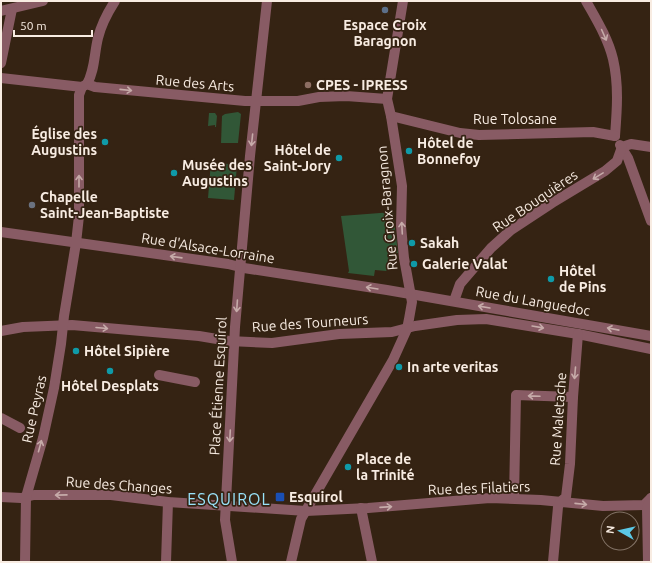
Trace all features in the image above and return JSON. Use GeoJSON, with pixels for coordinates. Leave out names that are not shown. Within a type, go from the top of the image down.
{"type":"FeatureCollection","features":[{"type":"Feature","properties":{"kind":"street"},"geometry":{"type":"LineString","coordinates":[[1,11],[43,1]]}},
{"type":"Feature","properties":{"kind":"street","name":"Rue Peyras"},"geometry":{"type":"LineString","coordinates":[[25,562],[26,497],[43,438],[54,388],[62,344],[68,287],[76,243],[79,216],[80,95],[84,86],[92,76],[98,38],[102,26],[115,1]]}},
{"type":"Feature","properties":{"kind":"street","name":"Place Étienne Esquirol"},"geometry":{"type":"LineString","coordinates":[[232,562],[225,520],[238,286],[267,1]]}},
{"type":"Feature","properties":{"kind":"street","name":"Rue Croix-Baragnon"},"geometry":{"type":"LineString","coordinates":[[306,511],[393,360],[407,329],[412,302],[404,258],[401,226],[402,186],[388,99],[403,1]]}},
{"type":"Feature","properties":{"kind":"street"},"geometry":{"type":"LineString","coordinates":[[586,1],[599,24],[613,58],[617,91],[615,136],[628,158],[651,221]]}},
{"type":"Feature","properties":{"kind":"street"},"geometry":{"type":"LineString","coordinates":[[1,63],[12,9]]}},
{"type":"Feature","properties":{"kind":"street","name":"Rue des Arts"},"geometry":{"type":"LineString","coordinates":[[1,78],[256,102],[346,96],[388,99]]}},
{"type":"Feature","properties":{"kind":"street","name":"Rue Tolosane"},"geometry":{"type":"LineString","coordinates":[[391,116],[479,135],[593,132],[615,136]]}},
{"type":"Feature","properties":{"kind":"street"},"geometry":{"type":"LineString","coordinates":[[622,147],[631,144],[651,147]]}},
{"type":"Feature","properties":{"kind":"street","name":"Rue Bouquières"},"geometry":{"type":"LineString","coordinates":[[454,301],[460,284],[491,248],[511,230],[605,171],[617,161],[622,147]]}},
{"type":"Feature","properties":{"kind":"street","name":"Rue d'Alsace-Lorraine"},"geometry":{"type":"LineString","coordinates":[[1,232],[228,264],[240,268],[411,294]]}},
{"type":"Feature","properties":{"kind":"street","name":"Rue du Languedoc"},"geometry":{"type":"LineString","coordinates":[[411,294],[651,336]]}},
{"type":"Feature","properties":{"kind":"street","name":"Rue du Languedoc"},"geometry":{"type":"LineString","coordinates":[[407,329],[415,326],[457,320],[500,320],[651,349]]}},
{"type":"Feature","properties":{"kind":"street","name":"Rue des Tourneurs"},"geometry":{"type":"LineString","coordinates":[[1,331],[23,327],[63,325],[272,343],[339,334],[392,332],[407,329]]}},
{"type":"Feature","properties":{"kind":"street","name":"Rue Maletache"},"geometry":{"type":"LineString","coordinates":[[553,562],[558,507],[560,502],[566,497],[570,464],[578,334]]}},
{"type":"Feature","properties":{"kind":"street"},"geometry":{"type":"LineString","coordinates":[[159,374],[195,382]]}},
{"type":"Feature","properties":{"kind":"street"},"geometry":{"type":"LineString","coordinates":[[514,498],[516,395],[573,397]]}},
{"type":"Feature","properties":{"kind":"street"},"geometry":{"type":"LineString","coordinates":[[1,418],[20,428]]}},
{"type":"Feature","properties":{"kind":"street","name":"Rue des Changes"},"geometry":{"type":"LineString","coordinates":[[1,497],[26,497],[34,495],[111,495],[168,502],[306,511]]}},
{"type":"Feature","properties":{"kind":"street","name":"Rue des Filatiers"},"geometry":{"type":"LineString","coordinates":[[306,511],[490,498],[514,498],[603,506],[644,505],[651,498]]}},
{"type":"Feature","properties":{"kind":"street"},"geometry":{"type":"LineString","coordinates":[[648,562],[647,508],[651,498]]}},
{"type":"Feature","properties":{"kind":"street"},"geometry":{"type":"LineString","coordinates":[[166,562],[168,502]]}},
{"type":"Feature","properties":{"kind":"street"},"geometry":{"type":"LineString","coordinates":[[362,508],[372,562]]}},
{"type":"Feature","properties":{"kind":"street"},"geometry":{"type":"LineString","coordinates":[[291,562],[301,519],[306,511]]}},
{"type":"Feature","properties":{"kind":"green space"},"geometry":{"type":"Polygon","coordinates":[[[238,112],[241,114],[238,143],[221,143],[222,116],[225,114],[238,112]]]}},
{"type":"Feature","properties":{"kind":"green space"},"geometry":{"type":"Polygon","coordinates":[[[209,113],[215,113],[217,116],[216,127],[215,125],[208,126],[209,113]]]}},
{"type":"Feature","properties":{"kind":"green space"},"geometry":{"type":"Polygon","coordinates":[[[211,162],[237,165],[234,200],[208,198],[211,162]]]}},
{"type":"Feature","properties":{"kind":"green space"},"geometry":{"type":"Polygon","coordinates":[[[393,212],[398,253],[391,254],[393,265],[386,271],[375,270],[374,276],[348,273],[349,271],[341,216],[393,212]]]}},
{"type":"Feature","properties":{"kind":"place","name":"Espace Croix Baragnon"},"geometry":{"type":"Point","coordinates":[385,10]}},
{"type":"Feature","properties":{"kind":"place","name":"CPES - IPRESS"},"geometry":{"type":"Point","coordinates":[308,85]}},
{"type":"Feature","properties":{"kind":"place","name":"Église des Augustins"},"geometry":{"type":"Point","coordinates":[105,142]}},
{"type":"Feature","properties":{"kind":"place","name":"Hôtel de Bonnefoy"},"geometry":{"type":"Point","coordinates":[409,151]}},
{"type":"Feature","properties":{"kind":"place","name":"Hôtel de Saint-Jory"},"geometry":{"type":"Point","coordinates":[339,158]}},
{"type":"Feature","properties":{"kind":"place","name":"Musée des Augustins"},"geometry":{"type":"Point","coordinates":[174,173]}},
{"type":"Feature","properties":{"kind":"place","name":"Chapelle Saint-Jean-Baptiste"},"geometry":{"type":"Point","coordinates":[32,205]}},
{"type":"Feature","properties":{"kind":"place","name":"Sakah"},"geometry":{"type":"Point","coordinates":[412,243]}},
{"type":"Feature","properties":{"kind":"place","name":"Galerie Valat"},"geometry":{"type":"Point","coordinates":[414,264]}},
{"type":"Feature","properties":{"kind":"place","name":"Hôtel de Pins"},"geometry":{"type":"Point","coordinates":[551,279]}},
{"type":"Feature","properties":{"kind":"place","name":"Hôtel Sipière"},"geometry":{"type":"Point","coordinates":[76,351]}},
{"type":"Feature","properties":{"kind":"place","name":"In arte veritas"},"geometry":{"type":"Point","coordinates":[399,367]}},
{"type":"Feature","properties":{"kind":"place","name":"Hôtel Desplats"},"geometry":{"type":"Point","coordinates":[110,371]}},
{"type":"Feature","properties":{"kind":"place","name":"Place de la Trinité"},"geometry":{"type":"Point","coordinates":[348,467]}},
{"type":"Feature","properties":{"kind":"place","name":"Esquirol"},"geometry":{"type":"Point","coordinates":[280,497]}},
{"type":"Feature","properties":{"kind":"district","name":"ESQUIROL"},"geometry":{"type":"Point","coordinates":[229,499]}}]}
